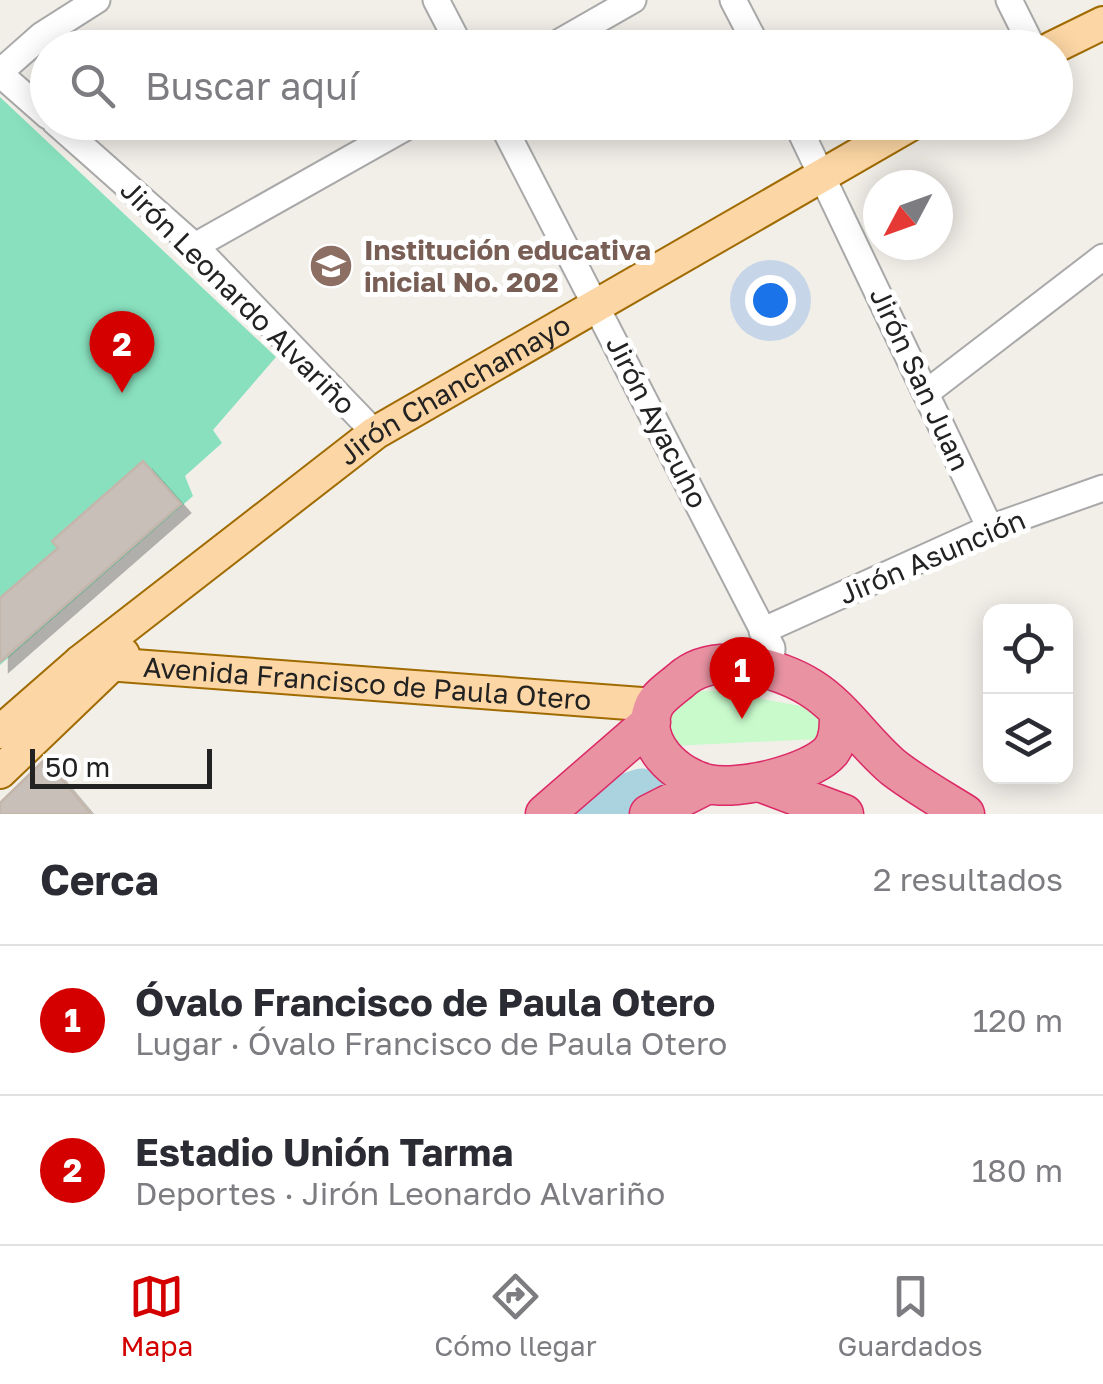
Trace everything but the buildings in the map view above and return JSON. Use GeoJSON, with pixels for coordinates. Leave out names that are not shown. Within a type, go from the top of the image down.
{"type":"FeatureCollection","features":[{"type":"Feature","properties":{"kind":"highway"},"geometry":{"type":"LineString","coordinates":[[545,814],[653,714],[688,674],[716,664],[771,672],[811,688],[890,765],[965,814]]}},
{"type":"Feature","properties":{"kind":"highway"},"geometry":{"type":"LineString","coordinates":[[653,714],[656,749],[670,765],[708,784]]}},
{"type":"Feature","properties":{"kind":"highway"},"geometry":{"type":"LineString","coordinates":[[762,783],[830,751],[839,734],[839,714]]}},
{"type":"Feature","properties":{"kind":"highway"},"geometry":{"type":"LineString","coordinates":[[648,814],[708,784],[762,783],[844,814]]}},
{"type":"Feature","properties":{"kind":"main road"},"geometry":{"type":"LineString","coordinates":[[1073,38],[1103,23]]}},
{"type":"Feature","properties":{"kind":"main road","name":"Jirón Chanchamayo"},"geometry":{"type":"LineString","coordinates":[[0,732],[80,662],[375,433],[883,140]]}},
{"type":"Feature","properties":{"kind":"main road","name":"Jirón Chanchamayo"},"geometry":{"type":"LineString","coordinates":[[0,772],[115,665],[169,595]]}},
{"type":"Feature","properties":{"kind":"main road","name":"Avenida Francisco de Paula Otero"},"geometry":{"type":"LineString","coordinates":[[80,662],[653,714]]}},
{"type":"Feature","properties":{"kind":"street"},"geometry":{"type":"LineString","coordinates":[[50,30],[97,0]]}},
{"type":"Feature","properties":{"kind":"street"},"geometry":{"type":"LineString","coordinates":[[436,0],[452,30]]}},
{"type":"Feature","properties":{"kind":"street"},"geometry":{"type":"LineString","coordinates":[[580,30],[633,0]]}},
{"type":"Feature","properties":{"kind":"street"},"geometry":{"type":"LineString","coordinates":[[733,0],[749,30]]}},
{"type":"Feature","properties":{"kind":"street"},"geometry":{"type":"LineString","coordinates":[[1010,0],[1024,30]]}},
{"type":"Feature","properties":{"kind":"street"},"geometry":{"type":"LineString","coordinates":[[30,46],[0,73],[30,100]]}},
{"type":"Feature","properties":{"kind":"street","name":"Jirón Leonardo Alvariño"},"geometry":{"type":"LineString","coordinates":[[75,140],[195,246],[375,433]]}},
{"type":"Feature","properties":{"kind":"street"},"geometry":{"type":"LineString","coordinates":[[195,246],[383,140]]}},
{"type":"Feature","properties":{"kind":"street","name":"Jirón Ayacuho"},"geometry":{"type":"LineString","coordinates":[[510,140],[772,648],[771,672]]}},
{"type":"Feature","properties":{"kind":"street","name":"Jirón San Juan"},"geometry":{"type":"LineString","coordinates":[[805,140],[990,528]]}},
{"type":"Feature","properties":{"kind":"street"},"geometry":{"type":"LineString","coordinates":[[926,393],[1103,256]]}},
{"type":"Feature","properties":{"kind":"street","name":"Jirón Asunción"},"geometry":{"type":"LineString","coordinates":[[762,630],[990,528],[1103,488]]}},
{"type":"Feature","properties":{"kind":"green space"},"geometry":{"type":"Polygon","coordinates":[[[0,97],[30,125],[30,140],[46,140],[276,357],[213,430],[222,443],[185,476],[193,496],[0,665],[0,97]]]}},
{"type":"Feature","properties":{"kind":"green space"},"geometry":{"type":"Polygon","coordinates":[[[697,691],[719,691],[817,709],[824,719],[818,739],[672,746],[665,725],[674,707],[697,691]]]}},
{"type":"Feature","properties":{"kind":"waterway"},"geometry":{"type":"LineString","coordinates":[[590,814],[608,802],[642,791]]}},
{"type":"Feature","properties":{"kind":"place","name":"Institución educativa inicial No. 202"},"geometry":{"type":"Point","coordinates":[331,266]}},
{"type":"Feature","properties":{"kind":"place","name":"Estadio Unión Tarma"},"geometry":{"type":"Point","coordinates":[122,393]}},
{"type":"Feature","properties":{"kind":"place","name":"Óvalo Francisco de Paula Otero"},"geometry":{"type":"Point","coordinates":[742,719]}}]}
